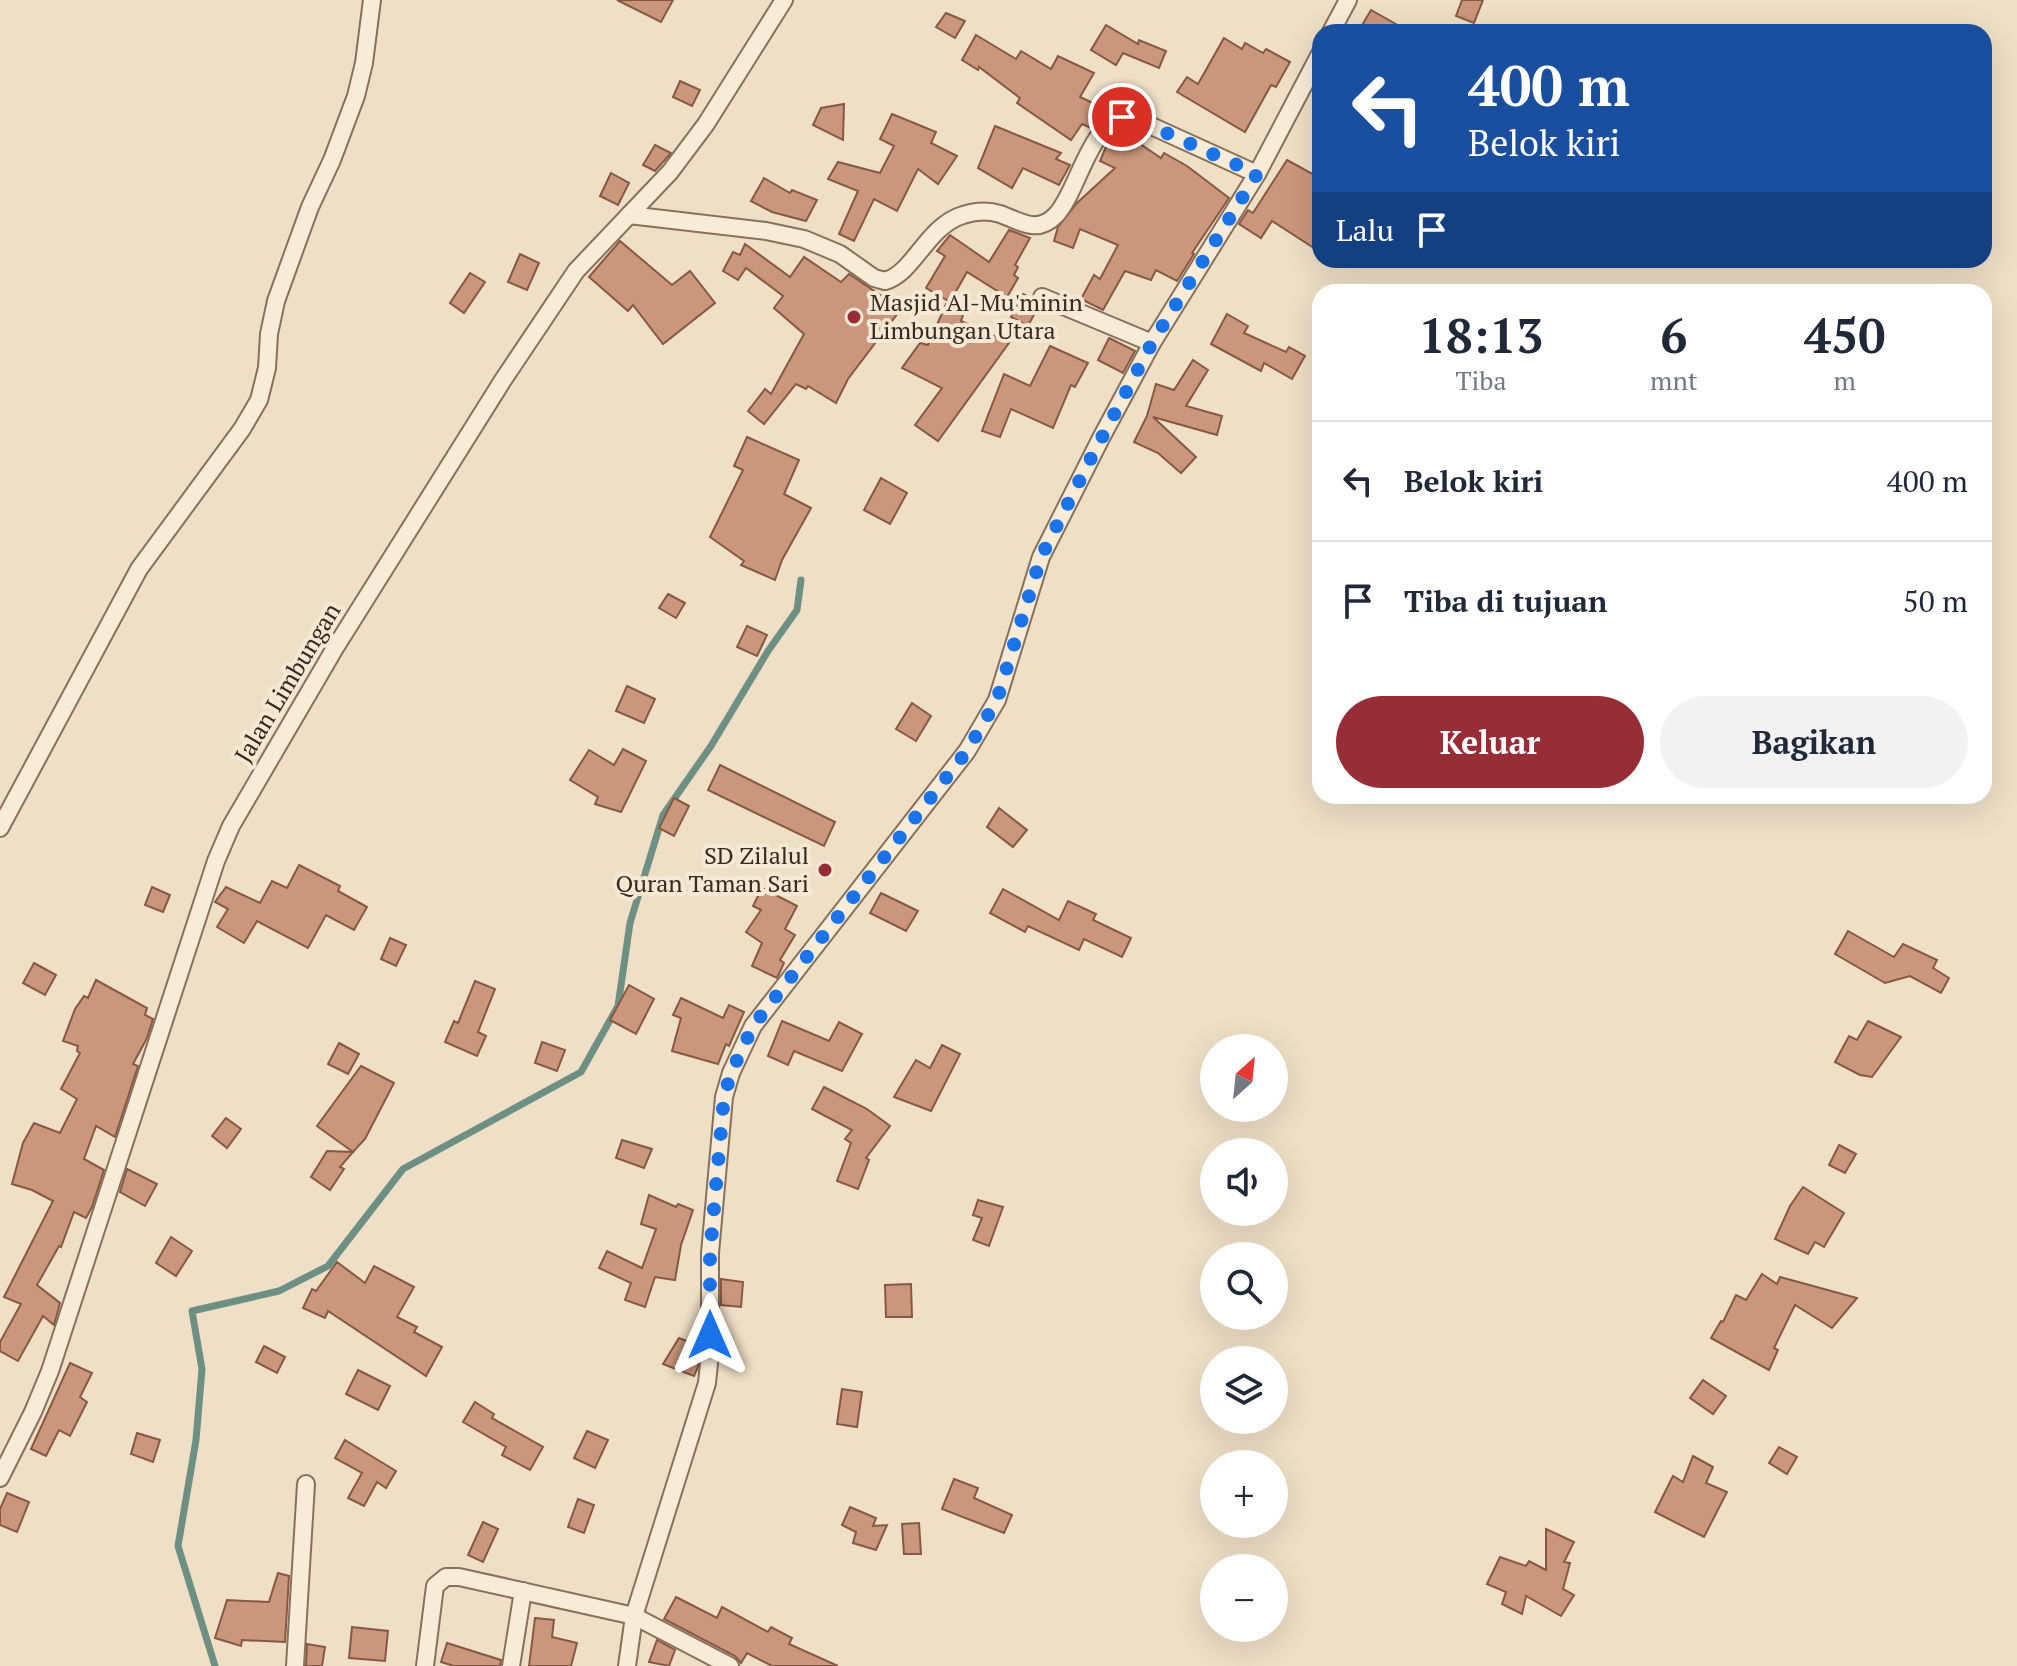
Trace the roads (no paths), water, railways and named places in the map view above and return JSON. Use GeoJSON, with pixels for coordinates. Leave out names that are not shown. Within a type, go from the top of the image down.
{"type":"FeatureCollection","features":[{"type":"Feature","properties":{"kind":"street"},"geometry":{"type":"LineString","coordinates":[[0,828],[139,569],[242,429],[259,400],[267,368],[269,334],[276,301],[303,223],[337,150],[356,96],[364,63],[372,0]]}},
{"type":"Feature","properties":{"kind":"street","name":"Jalan Limbungan"},"geometry":{"type":"LineString","coordinates":[[0,1478],[27,1426],[50,1371],[216,861],[231,826],[335,648],[503,380],[576,271],[670,172],[706,124],[784,0]]}},
{"type":"Feature","properties":{"kind":"street"},"geometry":{"type":"LineString","coordinates":[[1335,24],[1348,0]]}},
{"type":"Feature","properties":{"kind":"street"},"geometry":{"type":"LineString","coordinates":[[627,1666],[634,1616],[707,1383],[710,1253],[724,1097],[731,1073],[753,1026],[957,764],[983,726],[997,700],[1041,557],[1152,343],[1257,174],[1312,69]]}},
{"type":"Feature","properties":{"kind":"street"},"geometry":{"type":"LineString","coordinates":[[629,215],[766,231],[804,239],[840,254],[874,278],[885,281],[898,275],[934,233],[960,216],[980,211],[1033,226],[1049,221],[1071,192],[1102,130],[1117,118],[1136,119],[1257,174]]}},
{"type":"Feature","properties":{"kind":"street"},"geometry":{"type":"LineString","coordinates":[[1042,297],[1152,343]]}},
{"type":"Feature","properties":{"kind":"street"},"geometry":{"type":"LineString","coordinates":[[295,1666],[306,1484]]}},
{"type":"Feature","properties":{"kind":"street"},"geometry":{"type":"LineString","coordinates":[[425,1666],[437,1581],[459,1577],[634,1616],[730,1666]]}},
{"type":"Feature","properties":{"kind":"street"},"geometry":{"type":"LineString","coordinates":[[511,1666],[523,1591]]}},
{"type":"Feature","properties":{"kind":"waterway"},"geometry":{"type":"LineString","coordinates":[[215,1666],[178,1546],[196,1440],[202,1369],[192,1311],[279,1291],[328,1266],[403,1169],[581,1072],[618,1006],[630,923],[663,815],[711,746],[768,651],[797,610],[801,580]]}},
{"type":"Feature","properties":{"kind":"place","name":"Masjid Al-Mu'minin Limbungan Utara"},"geometry":{"type":"Point","coordinates":[854,317]}},
{"type":"Feature","properties":{"kind":"place","name":"SD Zilalul Quran Taman Sari"},"geometry":{"type":"Point","coordinates":[825,870]}}]}
